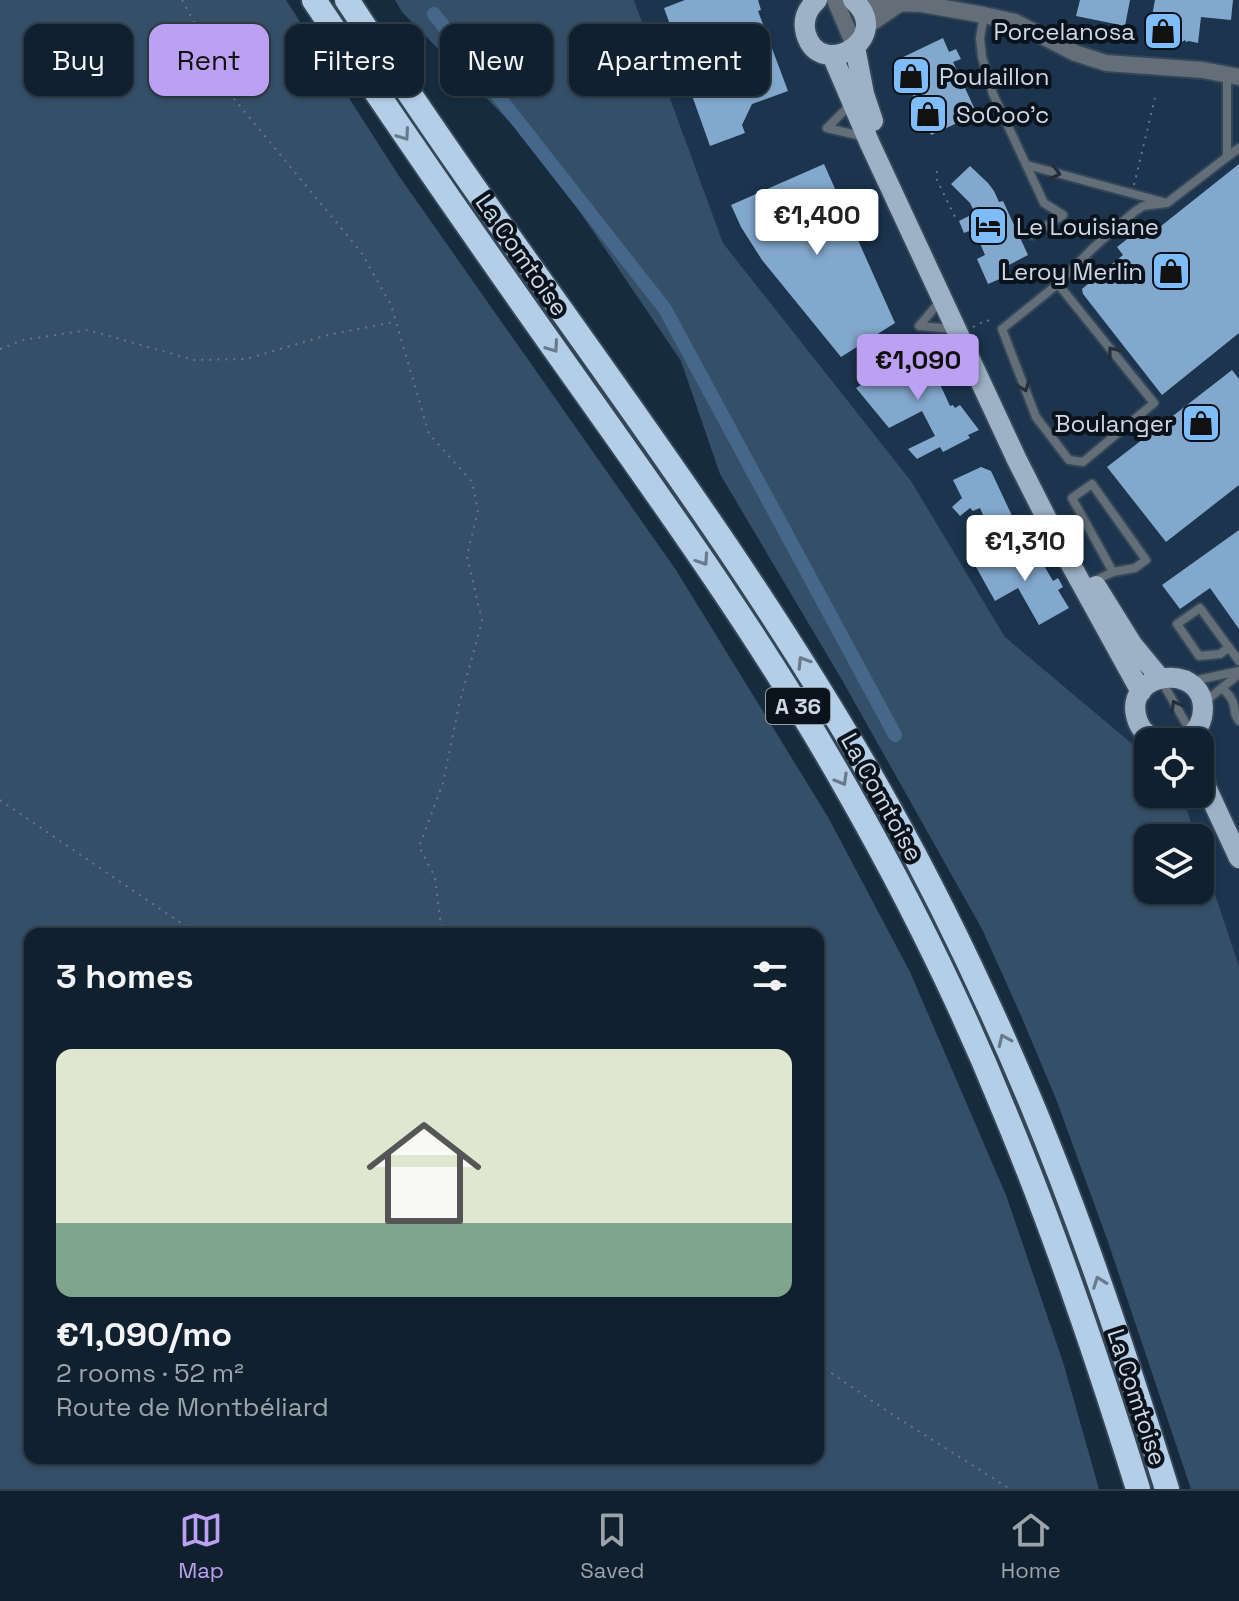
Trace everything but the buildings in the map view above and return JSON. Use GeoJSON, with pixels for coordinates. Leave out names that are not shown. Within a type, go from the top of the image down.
{"type":"FeatureCollection","features":[{"type":"Feature","properties":{"kind":"highway","name":"La Comtoise"},"geometry":{"type":"LineString","coordinates":[[314,0],[420,158],[710,571],[794,700],[870,830],[941,967],[1008,1120],[1075,1298],[1138,1489]]}},
{"type":"Feature","properties":{"kind":"highway","name":"La Comtoise"},"geometry":{"type":"LineString","coordinates":[[347,0],[495,217],[729,548],[812,676],[889,809],[960,945],[1030,1100],[1104,1295],[1167,1489]]}},
{"type":"Feature","properties":{"kind":"main road"},"geometry":{"type":"LineString","coordinates":[[812,2],[804,23],[809,41],[823,53],[840,55],[855,47],[864,35],[862,10],[854,1]]}},
{"type":"Feature","properties":{"kind":"main road"},"geometry":{"type":"LineString","coordinates":[[855,47],[864,94],[882,145],[962,329],[1059,543],[1141,692]]}},
{"type":"Feature","properties":{"kind":"main road"},"geometry":{"type":"LineString","coordinates":[[832,55],[941,299],[962,329],[1094,581],[1132,644],[1160,678]]}},
{"type":"Feature","properties":{"kind":"main road"},"geometry":{"type":"LineString","coordinates":[[1142,728],[1136,712],[1141,692],[1160,678],[1170,676],[1195,688],[1202,704],[1197,728]]}},
{"type":"Feature","properties":{"kind":"main road"},"geometry":{"type":"LineString","coordinates":[[1214,806],[1239,858]]}},
{"type":"Feature","properties":{"kind":"street"},"geometry":{"type":"LineString","coordinates":[[835,0],[855,47]]}},
{"type":"Feature","properties":{"kind":"street"},"geometry":{"type":"LineString","coordinates":[[854,1],[922,4],[1015,22],[1075,53],[1106,63],[1203,70],[1233,76]]}},
{"type":"Feature","properties":{"kind":"street"},"geometry":{"type":"LineString","coordinates":[[865,27],[899,4]]}},
{"type":"Feature","properties":{"kind":"lane"},"geometry":{"type":"LineString","coordinates":[[984,15],[980,38],[982,57],[993,94],[1044,203],[1063,215],[1032,235]]}},
{"type":"Feature","properties":{"kind":"lane"},"geometry":{"type":"LineString","coordinates":[[1227,157],[1227,114],[1233,76]]}},
{"type":"Feature","properties":{"kind":"lane"},"geometry":{"type":"LineString","coordinates":[[850,96],[846,109],[827,128],[857,135],[870,144]]}},
{"type":"Feature","properties":{"kind":"lane"},"geometry":{"type":"LineString","coordinates":[[1227,114],[1239,114]]}},
{"type":"Feature","properties":{"kind":"lane"},"geometry":{"type":"LineString","coordinates":[[1058,284],[1154,403],[1083,462],[1069,460],[1036,417],[1002,329],[1058,284],[1092,249],[1143,206],[1167,203],[1239,148]]}},
{"type":"Feature","properties":{"kind":"lane"},"geometry":{"type":"LineString","coordinates":[[1027,165],[1167,203]]}},
{"type":"Feature","properties":{"kind":"lane"},"geometry":{"type":"LineString","coordinates":[[941,299],[919,326],[962,329]]}},
{"type":"Feature","properties":{"kind":"lane"},"geometry":{"type":"LineString","coordinates":[[1094,581],[1113,572],[1135,568],[1146,560],[1092,484],[1072,498],[1113,572]]}},
{"type":"Feature","properties":{"kind":"lane"},"geometry":{"type":"LineString","coordinates":[[1229,647],[1220,654],[1199,656],[1177,624],[1200,608],[1229,647],[1239,661]]}},
{"type":"Feature","properties":{"kind":"lane"},"geometry":{"type":"LineString","coordinates":[[1188,682],[1239,673]]}},
{"type":"Feature","properties":{"kind":"lane"},"geometry":{"type":"LineString","coordinates":[[1202,704],[1239,673]]}},
{"type":"Feature","properties":{"kind":"lane"},"geometry":{"type":"LineString","coordinates":[[1160,678],[1183,728]]}},
{"type":"Feature","properties":{"kind":"lane"},"geometry":{"type":"LineString","coordinates":[[1222,688],[1231,697],[1234,715],[1239,721]]}},
{"type":"Feature","properties":{"kind":"path"},"geometry":{"type":"LineString","coordinates":[[182,0],[201,35],[220,82],[361,252],[391,305],[429,434],[472,482],[478,510],[467,556],[482,621],[459,705],[443,783],[419,847],[435,877],[441,928]]}},
{"type":"Feature","properties":{"kind":"path"},"geometry":{"type":"LineString","coordinates":[[1132,193],[1155,98]]}},
{"type":"Feature","properties":{"kind":"path"},"geometry":{"type":"LineString","coordinates":[[937,171],[936,178],[955,217]]}},
{"type":"Feature","properties":{"kind":"path"},"geometry":{"type":"LineString","coordinates":[[962,329],[987,320],[1002,329]]}},
{"type":"Feature","properties":{"kind":"path"},"geometry":{"type":"LineString","coordinates":[[0,349],[23,340],[88,330],[194,360],[246,359],[328,335],[396,322]]}},
{"type":"Feature","properties":{"kind":"path"},"geometry":{"type":"LineString","coordinates":[[0,800],[188,928]]}},
{"type":"Feature","properties":{"kind":"path"},"geometry":{"type":"LineString","coordinates":[[824,1368],[1010,1489]]}},
{"type":"Feature","properties":{"kind":"shaded area"},"geometry":{"type":"Polygon","coordinates":[[[0,0],[286,0],[301,24],[285,24],[285,96],[348,96],[399,176],[676,570],[828,817],[910,972],[1006,1195],[1063,1362],[1099,1489],[0,1489],[0,0]]]}},
{"type":"Feature","properties":{"kind":"shaded area"},"geometry":{"type":"Polygon","coordinates":[[[395,0],[634,0],[643,24],[569,24],[569,96],[669,96],[723,243],[911,481],[1005,637],[1134,745],[1134,808],[1186,808],[1192,824],[1134,824],[1134,904],[1214,904],[1214,891],[1239,966],[1239,1489],[1191,1489],[1056,1099],[982,929],[842,680],[720,474],[681,361],[540,153],[484,96],[553,96],[553,24],[440,24],[440,51],[424,34],[424,24],[414,24],[395,0]]]}},
{"type":"Feature","properties":{"kind":"shaded area"},"geometry":{"type":"Polygon","coordinates":[[[634,0],[1239,0],[1239,966],[1214,891],[1214,824],[1192,824],[1186,808],[1214,808],[1214,728],[1134,728],[1134,745],[1005,637],[911,481],[723,243],[669,96],[770,96],[770,24],[643,24],[634,0]]]}},
{"type":"Feature","properties":{"kind":"waterway"},"geometry":{"type":"LineString","coordinates":[[434,14],[665,309],[895,735]]}},
{"type":"Feature","properties":{"kind":"place","name":"Porcelanosa"},"geometry":{"type":"Point","coordinates":[1163,31]}},
{"type":"Feature","properties":{"kind":"place","name":"Poulaillon"},"geometry":{"type":"Point","coordinates":[911,76]}},
{"type":"Feature","properties":{"kind":"place","name":"SoCoo'c"},"geometry":{"type":"Point","coordinates":[928,114]}},
{"type":"Feature","properties":{"kind":"place","name":"Le Louisiane"},"geometry":{"type":"Point","coordinates":[988,226]}},
{"type":"Feature","properties":{"kind":"place","name":"Leroy Merlin"},"geometry":{"type":"Point","coordinates":[1171,271]}},
{"type":"Feature","properties":{"kind":"place","name":"Boulanger"},"geometry":{"type":"Point","coordinates":[1201,423]}}]}
